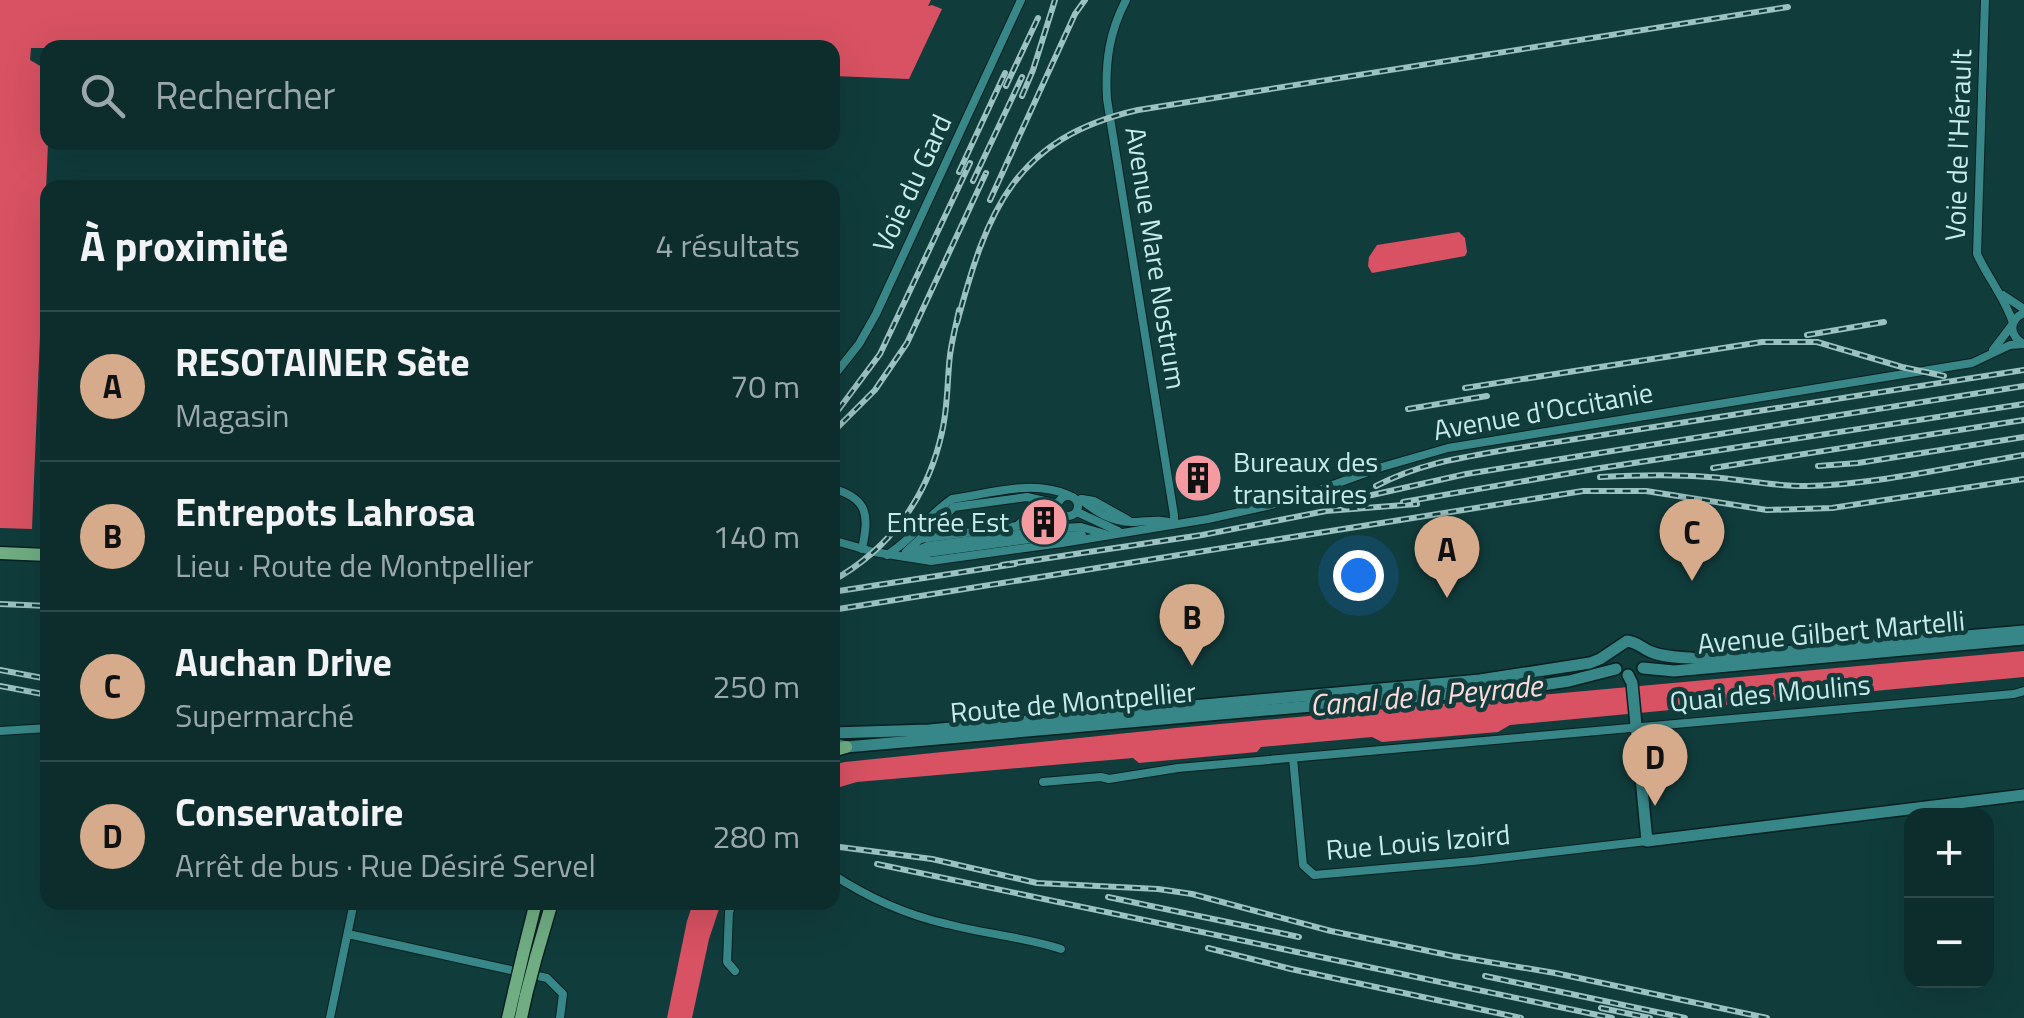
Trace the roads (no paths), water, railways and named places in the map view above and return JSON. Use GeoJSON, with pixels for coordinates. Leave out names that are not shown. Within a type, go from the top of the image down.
{"type":"FeatureCollection","features":[{"type":"Feature","properties":{"kind":"main road"},"geometry":{"type":"LineString","coordinates":[[0,554],[40,556]]}},
{"type":"Feature","properties":{"kind":"main road","name":"Avenue Gilbert Martelli"},"geometry":{"type":"LineString","coordinates":[[1644,649],[1700,660],[2024,631]]}},
{"type":"Feature","properties":{"kind":"main road","name":"Avenue Gilbert Martelli"},"geometry":{"type":"LineString","coordinates":[[1631,674],[2024,639]]}},
{"type":"Feature","properties":{"kind":"main road"},"geometry":{"type":"LineString","coordinates":[[1631,674],[1646,659],[1644,649],[1637,642],[1621,642],[1612,660],[1631,674],[1647,841],[2024,795]]}},
{"type":"Feature","properties":{"kind":"main road","name":"Route de Montpellier"},"geometry":{"type":"LineString","coordinates":[[840,733],[974,726],[1480,680],[1590,663],[1614,650]]}},
{"type":"Feature","properties":{"kind":"main road","name":"Route de Montpellier"},"geometry":{"type":"LineString","coordinates":[[840,747],[1529,687],[1597,675],[1631,674]]}},
{"type":"Feature","properties":{"kind":"main road"},"geometry":{"type":"LineString","coordinates":[[508,1018],[520,994],[530,955],[535,910]]}},
{"type":"Feature","properties":{"kind":"main road"},"geometry":{"type":"LineString","coordinates":[[530,955],[549,910]]}},
{"type":"Feature","properties":{"kind":"main road"},"geometry":{"type":"LineString","coordinates":[[520,994],[521,1018]]}},
{"type":"Feature","properties":{"kind":"street","name":"Voie du Gard"},"geometry":{"type":"LineString","coordinates":[[840,368],[876,314],[1021,0]]}},
{"type":"Feature","properties":{"kind":"street","name":"Avenue Mare Nostrum"},"geometry":{"type":"LineString","coordinates":[[1126,0],[1108,48],[1107,99],[1174,524]]}},
{"type":"Feature","properties":{"kind":"street","name":"Voie de l'Hérault"},"geometry":{"type":"LineString","coordinates":[[1985,0],[1977,254],[2008,308],[2012,324]]}},
{"type":"Feature","properties":{"kind":"street"},"geometry":{"type":"LineString","coordinates":[[1990,353],[2024,311],[1995,287]]}},
{"type":"Feature","properties":{"kind":"street","name":"Avenue d'Occitanie"},"geometry":{"type":"LineString","coordinates":[[2012,324],[2016,340],[2024,344]]}},
{"type":"Feature","properties":{"kind":"street","name":"Avenue d'Occitanie"},"geometry":{"type":"LineString","coordinates":[[840,542],[931,561],[1124,533],[1289,501],[1448,448],[1972,364],[2010,345],[2024,344]]}},
{"type":"Feature","properties":{"kind":"street"},"geometry":{"type":"LineString","coordinates":[[887,554],[902,546],[952,499],[1035,487],[1054,489],[1114,520],[1164,520],[1174,524]]}},
{"type":"Feature","properties":{"kind":"street"},"geometry":{"type":"LineString","coordinates":[[840,491],[862,503],[867,527],[862,549]]}},
{"type":"Feature","properties":{"kind":"street"},"geometry":{"type":"LineString","coordinates":[[903,556],[954,507],[1027,497],[1058,504]]}},
{"type":"Feature","properties":{"kind":"street"},"geometry":{"type":"LineString","coordinates":[[1061,498],[1075,498],[1077,512],[1064,516],[1059,511],[1061,498]]}},
{"type":"Feature","properties":{"kind":"street"},"geometry":{"type":"LineString","coordinates":[[920,538],[1017,526],[1044,502]]}},
{"type":"Feature","properties":{"kind":"street"},"geometry":{"type":"LineString","coordinates":[[1077,512],[1124,533]]}},
{"type":"Feature","properties":{"kind":"street","name":"Avenue d'Occitanie"},"geometry":{"type":"LineString","coordinates":[[903,556],[928,546],[1061,528],[1081,527],[1108,534]]}},
{"type":"Feature","properties":{"kind":"street","name":"Quai des Moulins"},"geometry":{"type":"LineString","coordinates":[[1043,782],[1130,777],[1147,771],[1635,722],[1800,712],[2014,694],[2024,690]]}},
{"type":"Feature","properties":{"kind":"street"},"geometry":{"type":"LineString","coordinates":[[0,731],[40,728]]}},
{"type":"Feature","properties":{"kind":"street","name":"Rue Louis Izoird"},"geometry":{"type":"LineString","coordinates":[[1293,758],[1303,865],[1314,875],[1647,841]]}},
{"type":"Feature","properties":{"kind":"street"},"geometry":{"type":"LineString","coordinates":[[840,878],[887,904],[942,924],[1027,938],[1061,949]]}},
{"type":"Feature","properties":{"kind":"street"},"geometry":{"type":"LineString","coordinates":[[330,1018],[352,910]]}},
{"type":"Feature","properties":{"kind":"street"},"geometry":{"type":"LineString","coordinates":[[730,910],[727,962],[735,971]]}},
{"type":"Feature","properties":{"kind":"street"},"geometry":{"type":"LineString","coordinates":[[348,934],[547,978],[563,994],[560,1018]]}},
{"type":"Feature","properties":{"kind":"railway"},"geometry":{"type":"LineString","coordinates":[[1022,96],[1055,0]]}},
{"type":"Feature","properties":{"kind":"railway"},"geometry":{"type":"LineString","coordinates":[[990,200],[1075,14],[1085,0]]}},
{"type":"Feature","properties":{"kind":"railway"},"geometry":{"type":"LineString","coordinates":[[957,323],[981,246],[1012,185],[1034,160],[1062,139],[1096,123],[1138,110],[1788,7]]}},
{"type":"Feature","properties":{"kind":"railway"},"geometry":{"type":"LineString","coordinates":[[1006,86],[1038,18]]}},
{"type":"Feature","properties":{"kind":"railway"},"geometry":{"type":"LineString","coordinates":[[959,172],[1005,73]]}},
{"type":"Feature","properties":{"kind":"railway"},"geometry":{"type":"LineString","coordinates":[[973,181],[1022,77]]}},
{"type":"Feature","properties":{"kind":"railway"},"geometry":{"type":"LineString","coordinates":[[840,408],[880,354],[970,163]]}},
{"type":"Feature","properties":{"kind":"railway"},"geometry":{"type":"LineString","coordinates":[[840,425],[875,390],[907,343],[986,173]]}},
{"type":"Feature","properties":{"kind":"railway"},"geometry":{"type":"LineString","coordinates":[[840,576],[889,537],[927,478],[944,423],[950,355],[959,310]]}},
{"type":"Feature","properties":{"kind":"railway"},"geometry":{"type":"LineString","coordinates":[[1807,335],[1884,322]]}},
{"type":"Feature","properties":{"kind":"railway"},"geometry":{"type":"LineString","coordinates":[[1465,388],[1762,342],[1817,342],[1944,376]]}},
{"type":"Feature","properties":{"kind":"railway"},"geometry":{"type":"LineString","coordinates":[[1376,486],[1423,467],[1471,456],[2024,370]]}},
{"type":"Feature","properties":{"kind":"railway"},"geometry":{"type":"LineString","coordinates":[[1363,497],[1466,474],[2024,386]]}},
{"type":"Feature","properties":{"kind":"railway"},"geometry":{"type":"LineString","coordinates":[[1408,409],[1487,396]]}},
{"type":"Feature","properties":{"kind":"railway"},"geometry":{"type":"LineString","coordinates":[[1403,502],[2024,404]]}},
{"type":"Feature","properties":{"kind":"railway"},"geometry":{"type":"LineString","coordinates":[[1713,468],[2024,420]]}},
{"type":"Feature","properties":{"kind":"railway"},"geometry":{"type":"LineString","coordinates":[[1818,466],[2024,437]]}},
{"type":"Feature","properties":{"kind":"railway"},"geometry":{"type":"LineString","coordinates":[[1600,477],[1682,475],[1784,485],[1835,485],[2024,455]]}},
{"type":"Feature","properties":{"kind":"railway"},"geometry":{"type":"LineString","coordinates":[[840,609],[1583,491],[1646,491],[1767,510],[1832,508],[2024,479]]}},
{"type":"Feature","properties":{"kind":"railway"},"geometry":{"type":"LineString","coordinates":[[1002,565],[1202,535],[1326,511],[1417,504]]}},
{"type":"Feature","properties":{"kind":"railway"},"geometry":{"type":"LineString","coordinates":[[840,591],[1015,564]]}},
{"type":"Feature","properties":{"kind":"railway"},"geometry":{"type":"LineString","coordinates":[[0,604],[40,606]]}},
{"type":"Feature","properties":{"kind":"railway"},"geometry":{"type":"LineString","coordinates":[[0,670],[40,678]]}},
{"type":"Feature","properties":{"kind":"railway"},"geometry":{"type":"LineString","coordinates":[[0,686],[40,694]]}},
{"type":"Feature","properties":{"kind":"railway"},"geometry":{"type":"LineString","coordinates":[[840,847],[932,859],[1037,883],[1192,894],[1331,931],[1767,1018]]}},
{"type":"Feature","properties":{"kind":"railway"},"geometry":{"type":"LineString","coordinates":[[877,864],[1612,1018]]}},
{"type":"Feature","properties":{"kind":"railway"},"geometry":{"type":"LineString","coordinates":[[1108,897],[1299,937]]}},
{"type":"Feature","properties":{"kind":"railway"},"geometry":{"type":"LineString","coordinates":[[1208,948],[1521,1018]]}},
{"type":"Feature","properties":{"kind":"railway"},"geometry":{"type":"LineString","coordinates":[[1485,976],[1685,1018]]}},
{"type":"Feature","properties":{"kind":"railway"},"geometry":{"type":"LineString","coordinates":[[1601,1008],[1650,1018]]}},
{"type":"Feature","properties":{"kind":"place","name":"Bureaux des transitaires"},"geometry":{"type":"Point","coordinates":[1198,478]}},
{"type":"Feature","properties":{"kind":"place","name":"Entrée Est"},"geometry":{"type":"Point","coordinates":[1044,522]}},
{"type":"Feature","properties":{"kind":"place","name":"Auchan Drive"},"geometry":{"type":"Point","coordinates":[1692,581]}},
{"type":"Feature","properties":{"kind":"place","name":"RESOTAINER Sète"},"geometry":{"type":"Point","coordinates":[1447,598]}},
{"type":"Feature","properties":{"kind":"place","name":"Entrepots Lahrosa"},"geometry":{"type":"Point","coordinates":[1192,666]}},
{"type":"Feature","properties":{"kind":"place","name":"Conservatoire"},"geometry":{"type":"Point","coordinates":[1655,806]}},
{"type":"Feature","properties":{"kind":"water label","name":"Canal de la Peyrade"},"geometry":{"type":"Point","coordinates":[1426,696]}}]}
